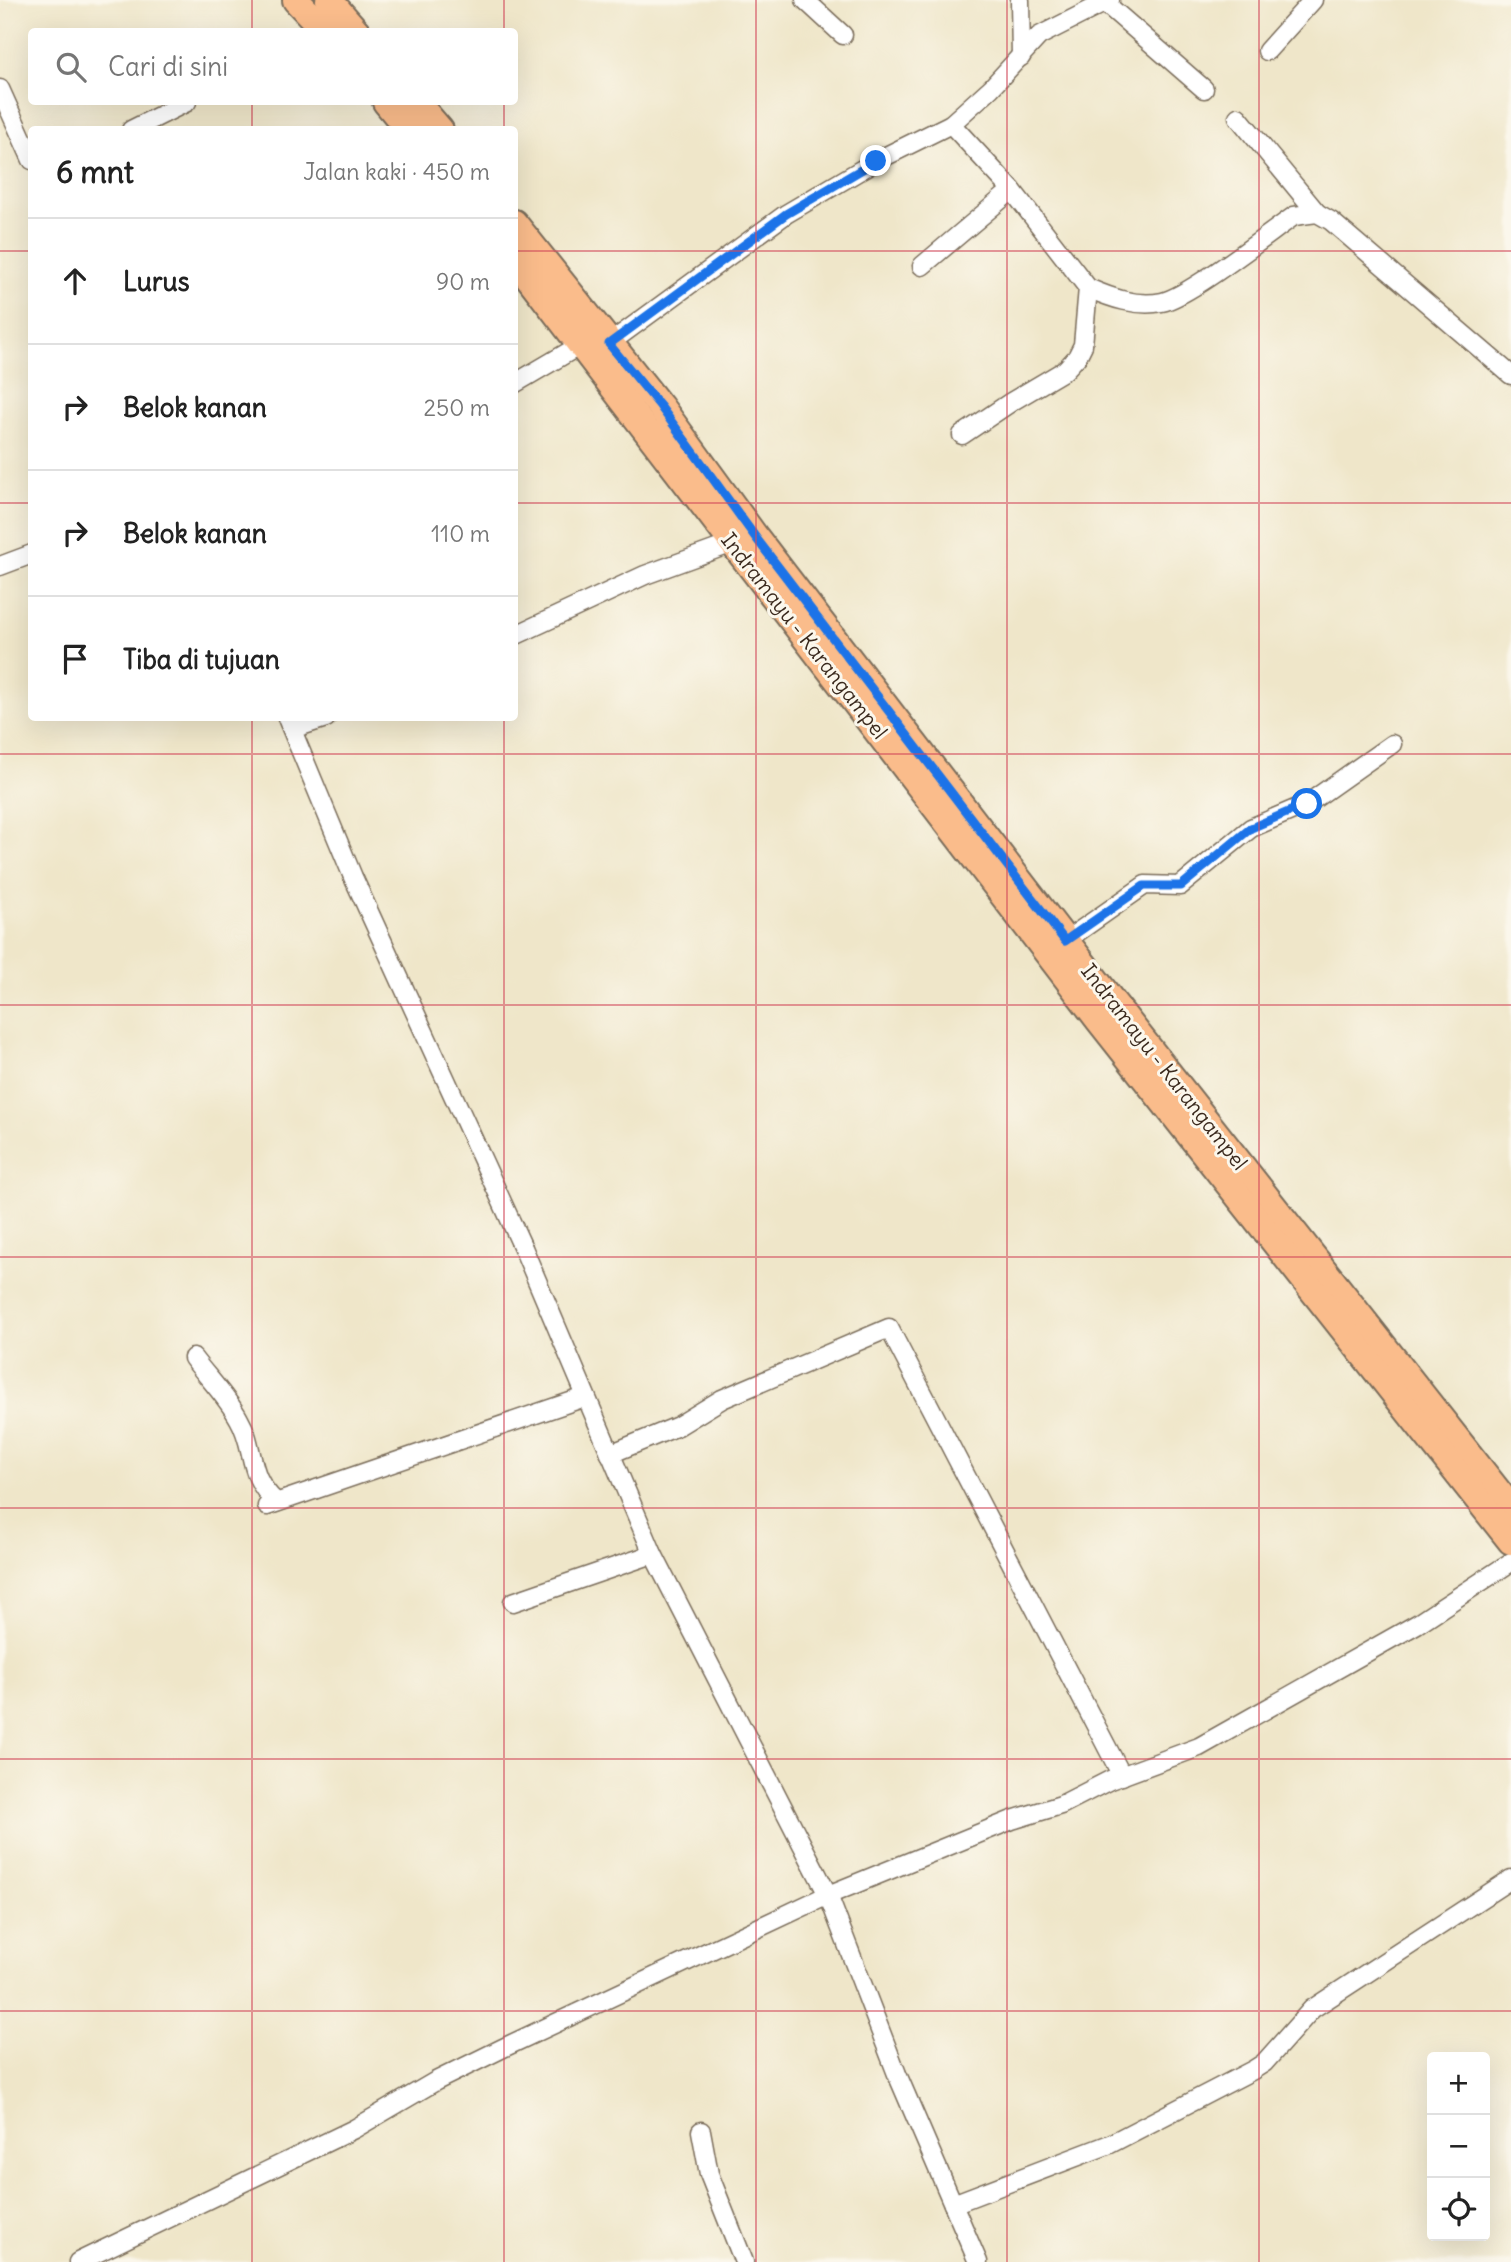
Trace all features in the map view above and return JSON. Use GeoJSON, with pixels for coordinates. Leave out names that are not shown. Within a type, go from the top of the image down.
{"type":"FeatureCollection","features":[{"type":"Feature","properties":{"kind":"main road"},"geometry":{"type":"LineString","coordinates":[[296,0],[335,24]]}},
{"type":"Feature","properties":{"kind":"main road"},"geometry":{"type":"LineString","coordinates":[[389,105],[407,126]]}},
{"type":"Feature","properties":{"kind":"main road"},"geometry":{"type":"LineString","coordinates":[[419,105],[437,126]]}},
{"type":"Feature","properties":{"kind":"main road","name":"Indramayu - Karangampel"},"geometry":{"type":"LineString","coordinates":[[518,229],[594,348],[733,543],[884,722],[1511,1508]]}},
{"type":"Feature","properties":{"kind":"main road","name":"Indramayu - Karangampel"},"geometry":{"type":"LineString","coordinates":[[518,262],[594,348],[660,406],[884,722]]}},
{"type":"Feature","properties":{"kind":"main road","name":"Indramayu - Karangampel"},"geometry":{"type":"LineString","coordinates":[[1066,953],[1511,1541]]}},
{"type":"Feature","properties":{"kind":"street"},"geometry":{"type":"LineString","coordinates":[[805,0],[843,35]]}},
{"type":"Feature","properties":{"kind":"street"},"geometry":{"type":"LineString","coordinates":[[1020,0],[1021,57]]}},
{"type":"Feature","properties":{"kind":"street"},"geometry":{"type":"LineString","coordinates":[[1267,51],[1313,0]]}},
{"type":"Feature","properties":{"kind":"street"},"geometry":{"type":"LineString","coordinates":[[518,382],[594,348],[786,214],[876,161],[951,124],[1047,31],[1108,2],[1205,89]]}},
{"type":"Feature","properties":{"kind":"street"},"geometry":{"type":"LineString","coordinates":[[0,89],[28,151]]}},
{"type":"Feature","properties":{"kind":"street"},"geometry":{"type":"LineString","coordinates":[[139,126],[181,105]]}},
{"type":"Feature","properties":{"kind":"street"},"geometry":{"type":"LineString","coordinates":[[1238,117],[1317,213],[1428,301],[1511,375]]}},
{"type":"Feature","properties":{"kind":"street"},"geometry":{"type":"LineString","coordinates":[[951,124],[1012,190],[1088,288],[1138,303],[1172,299],[1294,216],[1317,213]]}},
{"type":"Feature","properties":{"kind":"street"},"geometry":{"type":"LineString","coordinates":[[922,266],[1012,190]]}},
{"type":"Feature","properties":{"kind":"street"},"geometry":{"type":"LineString","coordinates":[[962,435],[1065,370],[1077,357],[1083,345],[1088,288]]}},
{"type":"Feature","properties":{"kind":"street"},"geometry":{"type":"LineString","coordinates":[[518,634],[645,575],[733,543]]}},
{"type":"Feature","properties":{"kind":"street"},"geometry":{"type":"LineString","coordinates":[[0,566],[28,556]]}},
{"type":"Feature","properties":{"kind":"street"},"geometry":{"type":"LineString","coordinates":[[289,723],[353,877],[524,1250],[584,1398],[653,1554],[828,1895],[897,2074],[978,2262]]}},
{"type":"Feature","properties":{"kind":"street"},"geometry":{"type":"LineString","coordinates":[[1066,953],[1144,886],[1181,886],[1251,828],[1307,804],[1392,744]]}},
{"type":"Feature","properties":{"kind":"street"},"geometry":{"type":"LineString","coordinates":[[610,1454],[678,1426],[722,1399],[889,1328],[1122,1776]]}},
{"type":"Feature","properties":{"kind":"street"},"geometry":{"type":"LineString","coordinates":[[193,1358],[241,1422],[253,1467],[271,1504],[584,1398]]}},
{"type":"Feature","properties":{"kind":"street"},"geometry":{"type":"LineString","coordinates":[[513,1602],[653,1554]]}},
{"type":"Feature","properties":{"kind":"street"},"geometry":{"type":"LineString","coordinates":[[78,2262],[354,2129],[458,2070],[828,1895],[1012,1820],[1061,1805],[1122,1776],[1199,1747],[1417,1624],[1511,1562]]}},
{"type":"Feature","properties":{"kind":"street"},"geometry":{"type":"LineString","coordinates":[[953,2204],[1110,2144],[1253,2070],[1264,2063],[1312,2009],[1511,1879]]}},
{"type":"Feature","properties":{"kind":"street"},"geometry":{"type":"LineString","coordinates":[[701,2131],[709,2174],[744,2262]]}},
{"type":"Feature","properties":{"kind":"route"},"geometry":{"type":"LineString","coordinates":[[876,161],[786,214],[609,344],[660,406],[756,538],[1065,941],[1144,886],[1181,886],[1251,828],[1307,804]]}}]}
